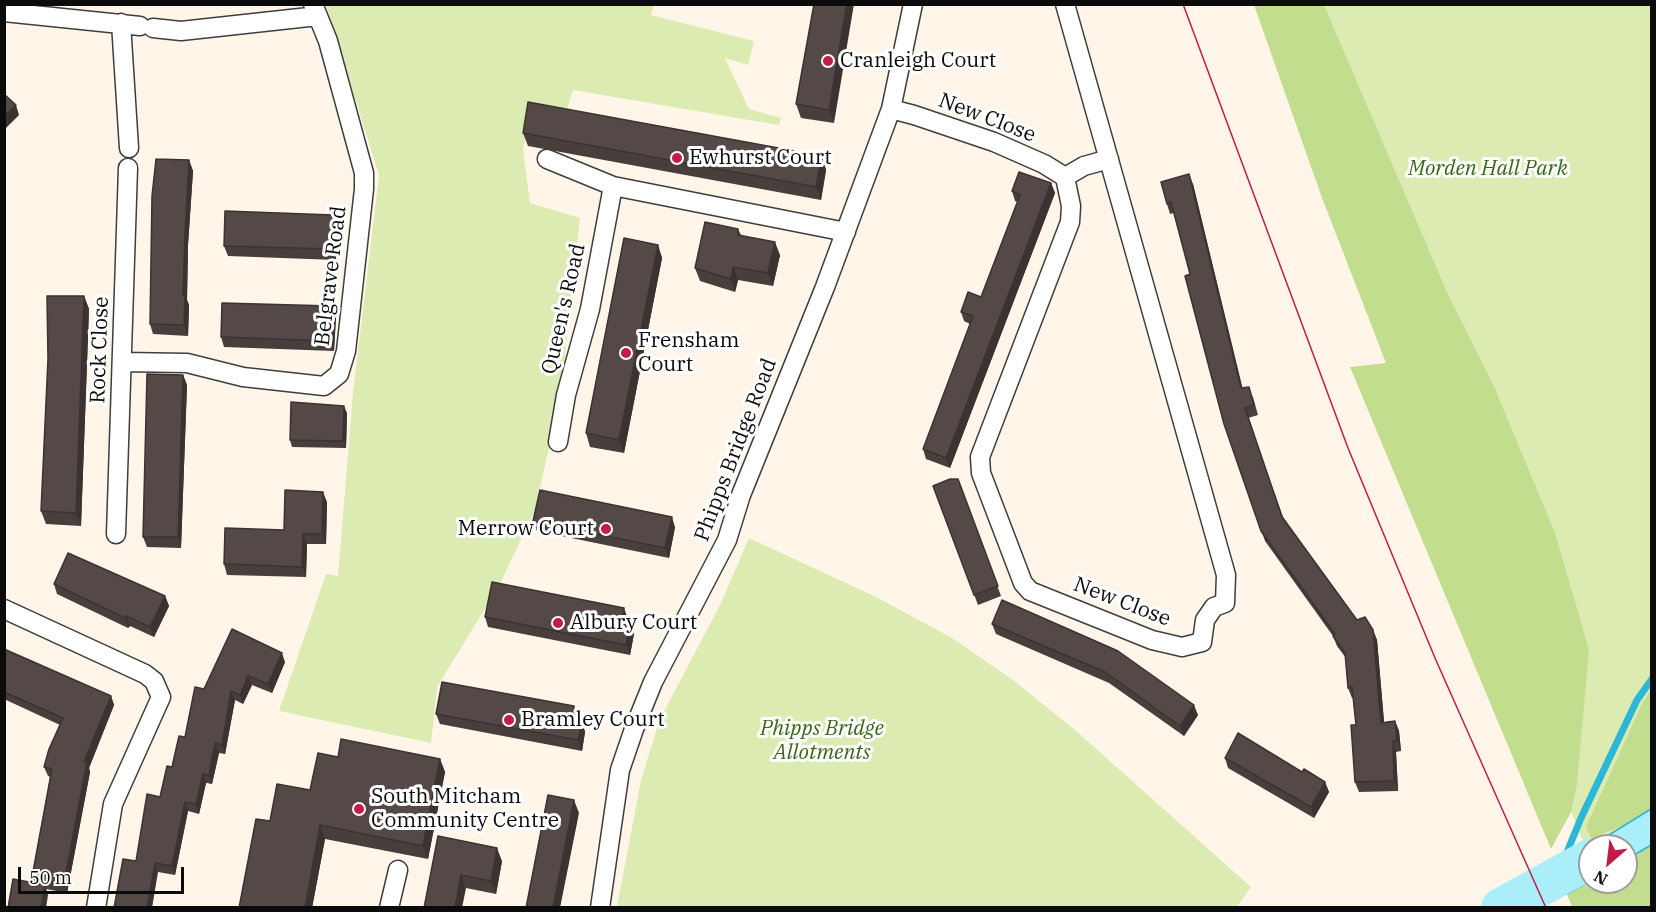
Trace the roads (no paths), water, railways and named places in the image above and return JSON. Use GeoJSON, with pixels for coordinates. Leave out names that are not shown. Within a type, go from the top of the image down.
{"type":"FeatureCollection","features":[{"type":"Feature","properties":{"kind":"street","name":"Phipps Bridge Road"},"geometry":{"type":"LineString","coordinates":[[600,908],[620,770],[634,729],[653,682],[727,540],[741,495],[846,232],[891,110],[913,4]]}},
{"type":"Feature","properties":{"kind":"street","name":"New Close"},"geometry":{"type":"LineString","coordinates":[[891,110],[914,115],[994,142],[1044,164],[1065,177],[1071,206],[1070,222],[980,457],[981,472],[1023,583],[1030,591],[1152,640],[1182,647],[1202,642],[1205,620],[1214,607],[1225,603],[1226,575],[1065,4]]}},
{"type":"Feature","properties":{"kind":"street"},"geometry":{"type":"LineString","coordinates":[[4,12],[181,31],[316,10]]}},
{"type":"Feature","properties":{"kind":"street","name":"Belgrave Road"},"geometry":{"type":"LineString","coordinates":[[122,362],[187,363],[243,377],[324,386],[339,374],[346,351],[364,172],[328,41],[316,10]]}},
{"type":"Feature","properties":{"kind":"street"},"geometry":{"type":"LineString","coordinates":[[121,23],[129,148]]}},
{"type":"Feature","properties":{"kind":"street"},"geometry":{"type":"LineString","coordinates":[[547,159],[614,186],[846,232]]}},
{"type":"Feature","properties":{"kind":"street"},"geometry":{"type":"LineString","coordinates":[[1065,177],[1084,166],[1109,159]]}},
{"type":"Feature","properties":{"kind":"street","name":"Rock Close"},"geometry":{"type":"LineString","coordinates":[[116,534],[128,168]]}},
{"type":"Feature","properties":{"kind":"street","name":"Queen's Road"},"geometry":{"type":"LineString","coordinates":[[558,442],[566,395],[590,309],[614,186]]}},
{"type":"Feature","properties":{"kind":"street"},"geometry":{"type":"LineString","coordinates":[[4,609],[145,674],[154,681],[162,697],[113,804],[96,908]]}},
{"type":"Feature","properties":{"kind":"street"},"geometry":{"type":"LineString","coordinates":[[389,908],[398,870]]}},
{"type":"Feature","properties":{"kind":"water"},"geometry":{"type":"Polygon","coordinates":[[[1651,809],[1651,845],[1638,853],[1638,834],[1610,834],[1651,809]]]}},
{"type":"Feature","properties":{"kind":"water"},"geometry":{"type":"Polygon","coordinates":[[[1578,855],[1578,888],[1567,894],[1552,873],[1578,855]]]}},
{"type":"Feature","properties":{"kind":"waterway"},"geometry":{"type":"LineString","coordinates":[[1558,874],[1581,818],[1637,700],[1652,679]]}},
{"type":"Feature","properties":{"kind":"waterway"},"geometry":{"type":"LineString","coordinates":[[1501,908],[1578,866]]}},
{"type":"Feature","properties":{"kind":"tram line"},"geometry":{"type":"LineString","coordinates":[[1183,4],[1348,448],[1435,658],[1546,908]]}},
{"type":"Feature","properties":{"kind":"place","name":"Cranleigh Court"},"geometry":{"type":"Point","coordinates":[828,61]}},
{"type":"Feature","properties":{"kind":"place","name":"Ewhurst Court"},"geometry":{"type":"Point","coordinates":[677,158]}},
{"type":"Feature","properties":{"kind":"place","name":"Frensham Court"},"geometry":{"type":"Point","coordinates":[626,353]}},
{"type":"Feature","properties":{"kind":"place","name":"Merrow Court"},"geometry":{"type":"Point","coordinates":[606,529]}},
{"type":"Feature","properties":{"kind":"place","name":"Albury Court"},"geometry":{"type":"Point","coordinates":[558,623]}},
{"type":"Feature","properties":{"kind":"place","name":"Bramley Court"},"geometry":{"type":"Point","coordinates":[509,720]}},
{"type":"Feature","properties":{"kind":"place","name":"South Mitcham Community Centre"},"geometry":{"type":"Point","coordinates":[359,809]}},
{"type":"Feature","properties":{"kind":"park label","name":"Morden Hall Park"},"geometry":{"type":"Point","coordinates":[1488,169]}},
{"type":"Feature","properties":{"kind":"park label","name":"Phipps Bridge Allotments"},"geometry":{"type":"Point","coordinates":[822,741]}}]}
